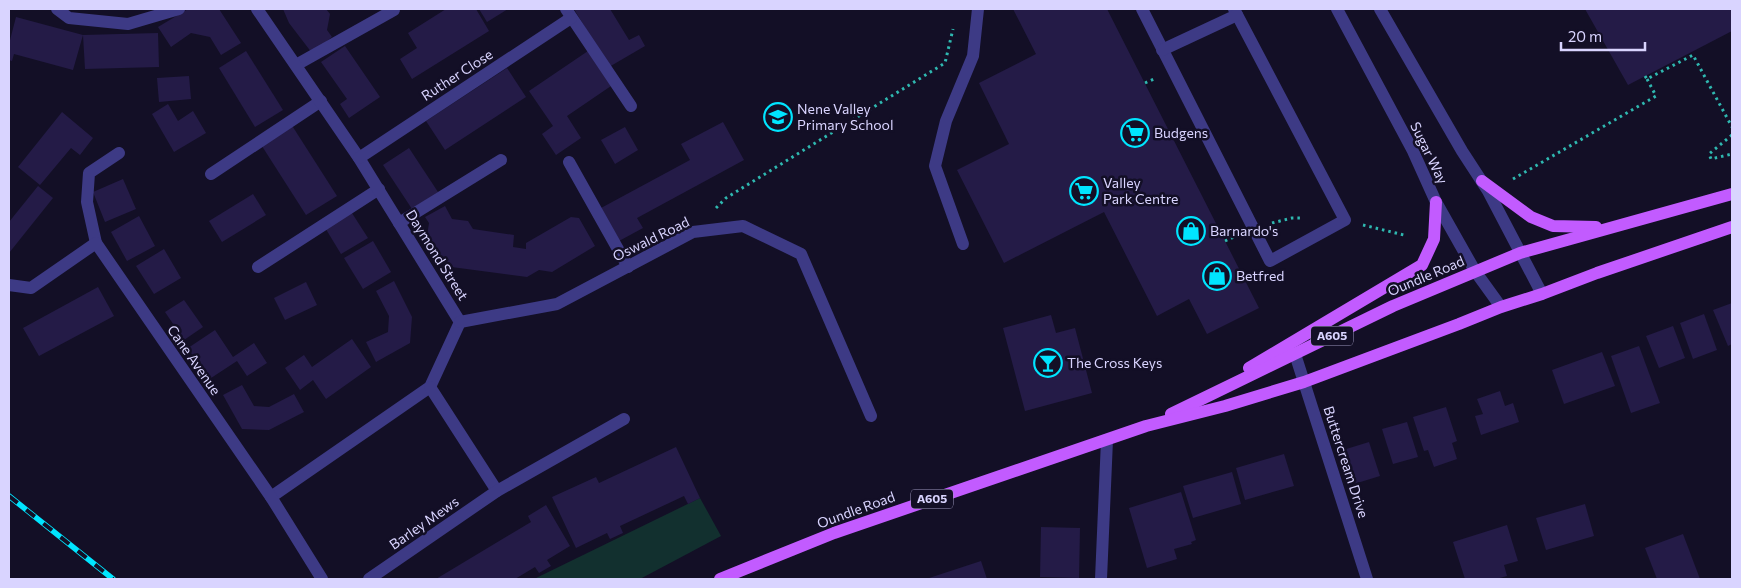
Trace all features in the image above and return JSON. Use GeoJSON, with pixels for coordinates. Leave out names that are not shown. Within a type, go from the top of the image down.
{"type":"FeatureCollection","features":[{"type":"Feature","properties":{"kind":"main road"},"geometry":{"type":"LineString","coordinates":[[1482,181],[1531,217],[1553,226],[1608,228]]}},
{"type":"Feature","properties":{"kind":"main road","name":"Oundle Road"},"geometry":{"type":"LineString","coordinates":[[1146,426],[1394,306],[1520,253],[1732,194]]}},
{"type":"Feature","properties":{"kind":"main road"},"geometry":{"type":"LineString","coordinates":[[1146,426],[1286,347],[1422,265],[1434,240],[1436,202]]}},
{"type":"Feature","properties":{"kind":"main road","name":"Oundle Road"},"geometry":{"type":"LineString","coordinates":[[720,579],[834,533],[1146,426],[1225,406],[1304,382],[1459,324],[1501,306],[1542,294],[1732,227]]}},
{"type":"Feature","properties":{"kind":"street"},"geometry":{"type":"LineString","coordinates":[[57,9],[69,18],[128,24],[179,9]]}},
{"type":"Feature","properties":{"kind":"street","name":"Daymond Street"},"geometry":{"type":"LineString","coordinates":[[257,9],[359,158],[460,322],[430,387]]}},
{"type":"Feature","properties":{"kind":"street"},"geometry":{"type":"LineString","coordinates":[[963,244],[934,166],[946,121],[972,56],[978,9]]}},
{"type":"Feature","properties":{"kind":"street"},"geometry":{"type":"LineString","coordinates":[[1142,9],[1162,50],[1270,261],[1345,220],[1236,12],[1162,50]]}},
{"type":"Feature","properties":{"kind":"street","name":"Sugar Way"},"geometry":{"type":"LineString","coordinates":[[1337,9],[1413,150],[1436,202],[1475,271],[1501,306]]}},
{"type":"Feature","properties":{"kind":"street","name":"Sugar Way"},"geometry":{"type":"LineString","coordinates":[[1380,9],[1462,151],[1482,181],[1542,294]]}},
{"type":"Feature","properties":{"kind":"street"},"geometry":{"type":"LineString","coordinates":[[296,65],[394,10]]}},
{"type":"Feature","properties":{"kind":"street","name":"Ruther Close"},"geometry":{"type":"LineString","coordinates":[[359,158],[569,13],[631,106]]}},
{"type":"Feature","properties":{"kind":"street"},"geometry":{"type":"LineString","coordinates":[[211,174],[321,101]]}},
{"type":"Feature","properties":{"kind":"street"},"geometry":{"type":"LineString","coordinates":[[9,285],[31,288],[96,243],[87,202],[88,173],[119,153]]}},
{"type":"Feature","properties":{"kind":"street"},"geometry":{"type":"LineString","coordinates":[[399,223],[502,160]]}},
{"type":"Feature","properties":{"kind":"street"},"geometry":{"type":"LineString","coordinates":[[569,162],[628,266]]}},
{"type":"Feature","properties":{"kind":"street"},"geometry":{"type":"LineString","coordinates":[[258,266],[378,189]]}},
{"type":"Feature","properties":{"kind":"street","name":"Oswald Road"},"geometry":{"type":"LineString","coordinates":[[460,322],[557,304],[693,232],[743,226],[801,254],[871,416]]}},
{"type":"Feature","properties":{"kind":"street","name":"Cane Avenue"},"geometry":{"type":"LineString","coordinates":[[96,243],[271,498],[322,579]]}},
{"type":"Feature","properties":{"kind":"street","name":"Buttercream Drive"},"geometry":{"type":"LineString","coordinates":[[1295,354],[1367,579]]}},
{"type":"Feature","properties":{"kind":"street"},"geometry":{"type":"LineString","coordinates":[[271,498],[430,387],[497,490]]}},
{"type":"Feature","properties":{"kind":"street","name":"Barley Mews"},"geometry":{"type":"LineString","coordinates":[[369,579],[497,490],[624,419]]}},
{"type":"Feature","properties":{"kind":"street"},"geometry":{"type":"LineString","coordinates":[[1101,579],[1106,440]]}},
{"type":"Feature","properties":{"kind":"path"},"geometry":{"type":"LineString","coordinates":[[693,232],[726,198],[945,63],[954,27]]}},
{"type":"Feature","properties":{"kind":"path"},"geometry":{"type":"LineString","coordinates":[[1515,186],[1511,180],[1656,96],[1646,78],[1693,55],[1732,127]]}},
{"type":"Feature","properties":{"kind":"path"},"geometry":{"type":"LineString","coordinates":[[1732,135],[1709,154],[1711,159],[1732,154]]}},
{"type":"Feature","properties":{"kind":"green space"},"geometry":{"type":"Polygon","coordinates":[[[700,498],[721,536],[640,579],[534,579],[700,498]]]}},
{"type":"Feature","properties":{"kind":"building"},"geometry":{"type":"Polygon","coordinates":[[[188,9],[219,9],[241,43],[221,55],[210,37],[191,33],[171,47],[158,27],[188,9]]]}},
{"type":"Feature","properties":{"kind":"building"},"geometry":{"type":"Polygon","coordinates":[[[283,9],[326,9],[330,14],[327,30],[332,37],[312,53],[289,23],[283,9]]]}},
{"type":"Feature","properties":{"kind":"building"},"geometry":{"type":"Polygon","coordinates":[[[446,9],[476,9],[489,31],[412,79],[400,59],[417,48],[408,33],[446,9]]]}},
{"type":"Feature","properties":{"kind":"building"},"geometry":{"type":"Polygon","coordinates":[[[479,9],[508,9],[487,22],[479,9]]]}},
{"type":"Feature","properties":{"kind":"building"},"geometry":{"type":"Polygon","coordinates":[[[574,9],[610,9],[629,40],[639,35],[645,46],[609,67],[574,9]]]}},
{"type":"Feature","properties":{"kind":"building","name":"Valley Park Centre"},"geometry":{"type":"Polygon","coordinates":[[[1013,9],[1107,9],[1259,308],[1207,334],[1189,299],[1157,316],[1104,212],[1004,263],[957,170],[1009,144],[979,83],[1036,54],[1013,9]]]}},
{"type":"Feature","properties":{"kind":"building"},"geometry":{"type":"Polygon","coordinates":[[[1585,9],[1732,9],[1732,31],[1628,85],[1585,9]]]}},
{"type":"Feature","properties":{"kind":"building"},"geometry":{"type":"Polygon","coordinates":[[[16,17],[83,35],[73,70],[14,54],[12,61],[9,60],[9,44],[16,17]]]}},
{"type":"Feature","properties":{"kind":"building"},"geometry":{"type":"Polygon","coordinates":[[[158,33],[159,67],[85,69],[83,35],[158,33]]]}},
{"type":"Feature","properties":{"kind":"building"},"geometry":{"type":"Polygon","coordinates":[[[345,46],[380,97],[349,118],[340,104],[347,99],[321,62],[345,46]]]}},
{"type":"Feature","properties":{"kind":"building"},"geometry":{"type":"Polygon","coordinates":[[[246,51],[283,110],[255,127],[219,68],[246,51]]]}},
{"type":"Feature","properties":{"kind":"building"},"geometry":{"type":"Polygon","coordinates":[[[588,51],[611,86],[567,116],[581,138],[556,155],[542,134],[553,126],[529,91],[588,51]]]}},
{"type":"Feature","properties":{"kind":"building"},"geometry":{"type":"Polygon","coordinates":[[[507,68],[526,97],[445,150],[426,121],[507,68]]]}},
{"type":"Feature","properties":{"kind":"building"},"geometry":{"type":"Polygon","coordinates":[[[189,76],[191,99],[159,102],[157,78],[189,76]]]}},
{"type":"Feature","properties":{"kind":"building"},"geometry":{"type":"Polygon","coordinates":[[[168,104],[178,121],[193,111],[206,133],[174,152],[152,114],[168,104]]]}},
{"type":"Feature","properties":{"kind":"building"},"geometry":{"type":"Polygon","coordinates":[[[62,112],[93,138],[80,155],[71,148],[40,185],[18,167],[62,112]]]}},
{"type":"Feature","properties":{"kind":"building"},"geometry":{"type":"Polygon","coordinates":[[[723,122],[744,160],[637,218],[643,228],[619,241],[601,208],[690,160],[681,144],[723,122]]]}},
{"type":"Feature","properties":{"kind":"building"},"geometry":{"type":"Polygon","coordinates":[[[291,124],[337,196],[306,215],[260,143],[291,124]]]}},
{"type":"Feature","properties":{"kind":"building"},"geometry":{"type":"Polygon","coordinates":[[[625,127],[638,150],[615,164],[601,140],[625,127]]]}},
{"type":"Feature","properties":{"kind":"building"},"geometry":{"type":"Polygon","coordinates":[[[409,148],[438,192],[412,209],[383,165],[409,148]]]}},
{"type":"Feature","properties":{"kind":"building"},"geometry":{"type":"Polygon","coordinates":[[[123,179],[136,209],[105,222],[93,192],[123,179]]]}},
{"type":"Feature","properties":{"kind":"building"},"geometry":{"type":"Polygon","coordinates":[[[38,186],[53,198],[9,253],[9,222],[38,186]]]}},
{"type":"Feature","properties":{"kind":"building"},"geometry":{"type":"Polygon","coordinates":[[[253,194],[266,215],[222,242],[209,221],[253,194]]]}},
{"type":"Feature","properties":{"kind":"building"},"geometry":{"type":"Polygon","coordinates":[[[445,206],[452,219],[468,221],[473,229],[514,235],[513,247],[526,249],[526,243],[571,217],[579,218],[595,246],[552,272],[539,270],[527,277],[444,266],[427,236],[429,223],[425,217],[445,206]]]}},
{"type":"Feature","properties":{"kind":"building"},"geometry":{"type":"Polygon","coordinates":[[[350,210],[368,238],[341,254],[324,226],[350,210]]]}},
{"type":"Feature","properties":{"kind":"building"},"geometry":{"type":"Polygon","coordinates":[[[139,216],[155,246],[127,261],[111,232],[139,216]]]}},
{"type":"Feature","properties":{"kind":"building"},"geometry":{"type":"Polygon","coordinates":[[[373,241],[391,272],[363,289],[344,258],[373,241]]]}},
{"type":"Feature","properties":{"kind":"building"},"geometry":{"type":"Polygon","coordinates":[[[164,249],[181,278],[154,294],[136,266],[164,249]]]}},
{"type":"Feature","properties":{"kind":"building"},"geometry":{"type":"Polygon","coordinates":[[[394,281],[412,317],[410,343],[376,362],[366,342],[388,332],[389,316],[376,291],[394,281]]]}},
{"type":"Feature","properties":{"kind":"building"},"geometry":{"type":"Polygon","coordinates":[[[306,282],[317,305],[285,320],[274,298],[306,282]]]}},
{"type":"Feature","properties":{"kind":"building"},"geometry":{"type":"Polygon","coordinates":[[[98,287],[114,316],[39,356],[23,328],[98,287]]]}},
{"type":"Feature","properties":{"kind":"building"},"geometry":{"type":"Polygon","coordinates":[[[184,300],[203,327],[184,340],[165,312],[184,300]]]}},
{"type":"Feature","properties":{"kind":"building"},"geometry":{"type":"Polygon","coordinates":[[[1732,303],[1732,344],[1728,346],[1713,310],[1732,303]]]}},
{"type":"Feature","properties":{"kind":"building"},"geometry":{"type":"Polygon","coordinates":[[[1704,314],[1717,350],[1693,359],[1680,323],[1704,314]]]}},
{"type":"Feature","properties":{"kind":"building","name":"The Cross Keys"},"geometry":{"type":"Polygon","coordinates":[[[1051,315],[1056,333],[1075,328],[1092,393],[1025,411],[1003,328],[1051,315]]]}},
{"type":"Feature","properties":{"kind":"building"},"geometry":{"type":"Polygon","coordinates":[[[1673,326],[1685,358],[1659,368],[1646,336],[1673,326]]]}},
{"type":"Feature","properties":{"kind":"building"},"geometry":{"type":"Polygon","coordinates":[[[215,330],[233,357],[254,343],[267,363],[247,376],[237,361],[208,380],[188,348],[215,330]]]}},
{"type":"Feature","properties":{"kind":"building"},"geometry":{"type":"Polygon","coordinates":[[[352,339],[371,367],[326,399],[313,380],[300,390],[285,368],[304,355],[312,367],[352,339]]]}},
{"type":"Feature","properties":{"kind":"building"},"geometry":{"type":"Polygon","coordinates":[[[1639,346],[1660,403],[1631,413],[1611,356],[1639,346]]]}},
{"type":"Feature","properties":{"kind":"building"},"geometry":{"type":"Polygon","coordinates":[[[1602,352],[1615,386],[1564,404],[1552,370],[1602,352]]]}},
{"type":"Feature","properties":{"kind":"building"},"geometry":{"type":"Polygon","coordinates":[[[242,385],[254,406],[269,407],[294,394],[304,412],[269,430],[242,429],[223,395],[242,385]]]}},
{"type":"Feature","properties":{"kind":"building"},"geometry":{"type":"Polygon","coordinates":[[[1500,391],[1505,406],[1513,403],[1519,422],[1481,435],[1475,416],[1483,414],[1477,399],[1500,391]]]}},
{"type":"Feature","properties":{"kind":"building"},"geometry":{"type":"Polygon","coordinates":[[[1446,407],[1457,441],[1452,443],[1457,459],[1434,467],[1428,450],[1424,451],[1413,417],[1446,407]]]}},
{"type":"Feature","properties":{"kind":"building"},"geometry":{"type":"Polygon","coordinates":[[[1407,422],[1418,457],[1393,464],[1382,429],[1407,422]]]}},
{"type":"Feature","properties":{"kind":"building"},"geometry":{"type":"Polygon","coordinates":[[[1369,442],[1380,476],[1354,484],[1343,450],[1369,442]]]}},
{"type":"Feature","properties":{"kind":"building"},"geometry":{"type":"Polygon","coordinates":[[[676,447],[700,498],[688,504],[684,496],[620,526],[623,533],[610,539],[607,533],[576,548],[552,497],[596,477],[599,483],[676,447]]]}},
{"type":"Feature","properties":{"kind":"building"},"geometry":{"type":"Polygon","coordinates":[[[1284,454],[1294,486],[1245,500],[1236,468],[1284,454]]]}},
{"type":"Feature","properties":{"kind":"building"},"geometry":{"type":"Polygon","coordinates":[[[1232,472],[1241,504],[1193,518],[1183,486],[1232,472]]]}},
{"type":"Feature","properties":{"kind":"building"},"geometry":{"type":"Polygon","coordinates":[[[1181,492],[1196,540],[1191,542],[1192,544],[1174,549],[1177,559],[1147,568],[1129,508],[1181,492]]]}},
{"type":"Feature","properties":{"kind":"building"},"geometry":{"type":"Polygon","coordinates":[[[1585,504],[1594,536],[1546,550],[1536,518],[1585,504]]]}},
{"type":"Feature","properties":{"kind":"building"},"geometry":{"type":"Polygon","coordinates":[[[546,505],[570,546],[547,560],[551,566],[539,573],[535,567],[515,579],[436,579],[531,522],[528,516],[546,505]]]}},
{"type":"Feature","properties":{"kind":"building"},"geometry":{"type":"Polygon","coordinates":[[[1507,525],[1518,561],[1504,565],[1507,576],[1496,579],[1465,579],[1453,542],[1507,525]]]}},
{"type":"Feature","properties":{"kind":"building"},"geometry":{"type":"Polygon","coordinates":[[[1041,527],[1080,528],[1079,578],[1040,577],[1041,527]]]}},
{"type":"Feature","properties":{"kind":"building"},"geometry":{"type":"Polygon","coordinates":[[[1683,534],[1700,579],[1657,579],[1645,548],[1683,534]]]}},
{"type":"Feature","properties":{"kind":"building"},"geometry":{"type":"Polygon","coordinates":[[[981,561],[987,579],[926,579],[981,561]]]}},
{"type":"Feature","properties":{"kind":"railway"},"geometry":{"type":"LineString","coordinates":[[9,496],[113,579]]}},
{"type":"Feature","properties":{"kind":"place","name":"Nene Valley Primary School"},"geometry":{"type":"Point","coordinates":[778,117]}},
{"type":"Feature","properties":{"kind":"place","name":"Budgens"},"geometry":{"type":"Point","coordinates":[1135,133]}},
{"type":"Feature","properties":{"kind":"place","name":"Valley Park Centre"},"geometry":{"type":"Point","coordinates":[1084,191]}},
{"type":"Feature","properties":{"kind":"place","name":"Barnardo's"},"geometry":{"type":"Point","coordinates":[1191,231]}},
{"type":"Feature","properties":{"kind":"place","name":"Betfred"},"geometry":{"type":"Point","coordinates":[1217,276]}},
{"type":"Feature","properties":{"kind":"place","name":"The Cross Keys"},"geometry":{"type":"Point","coordinates":[1048,363]}}]}
